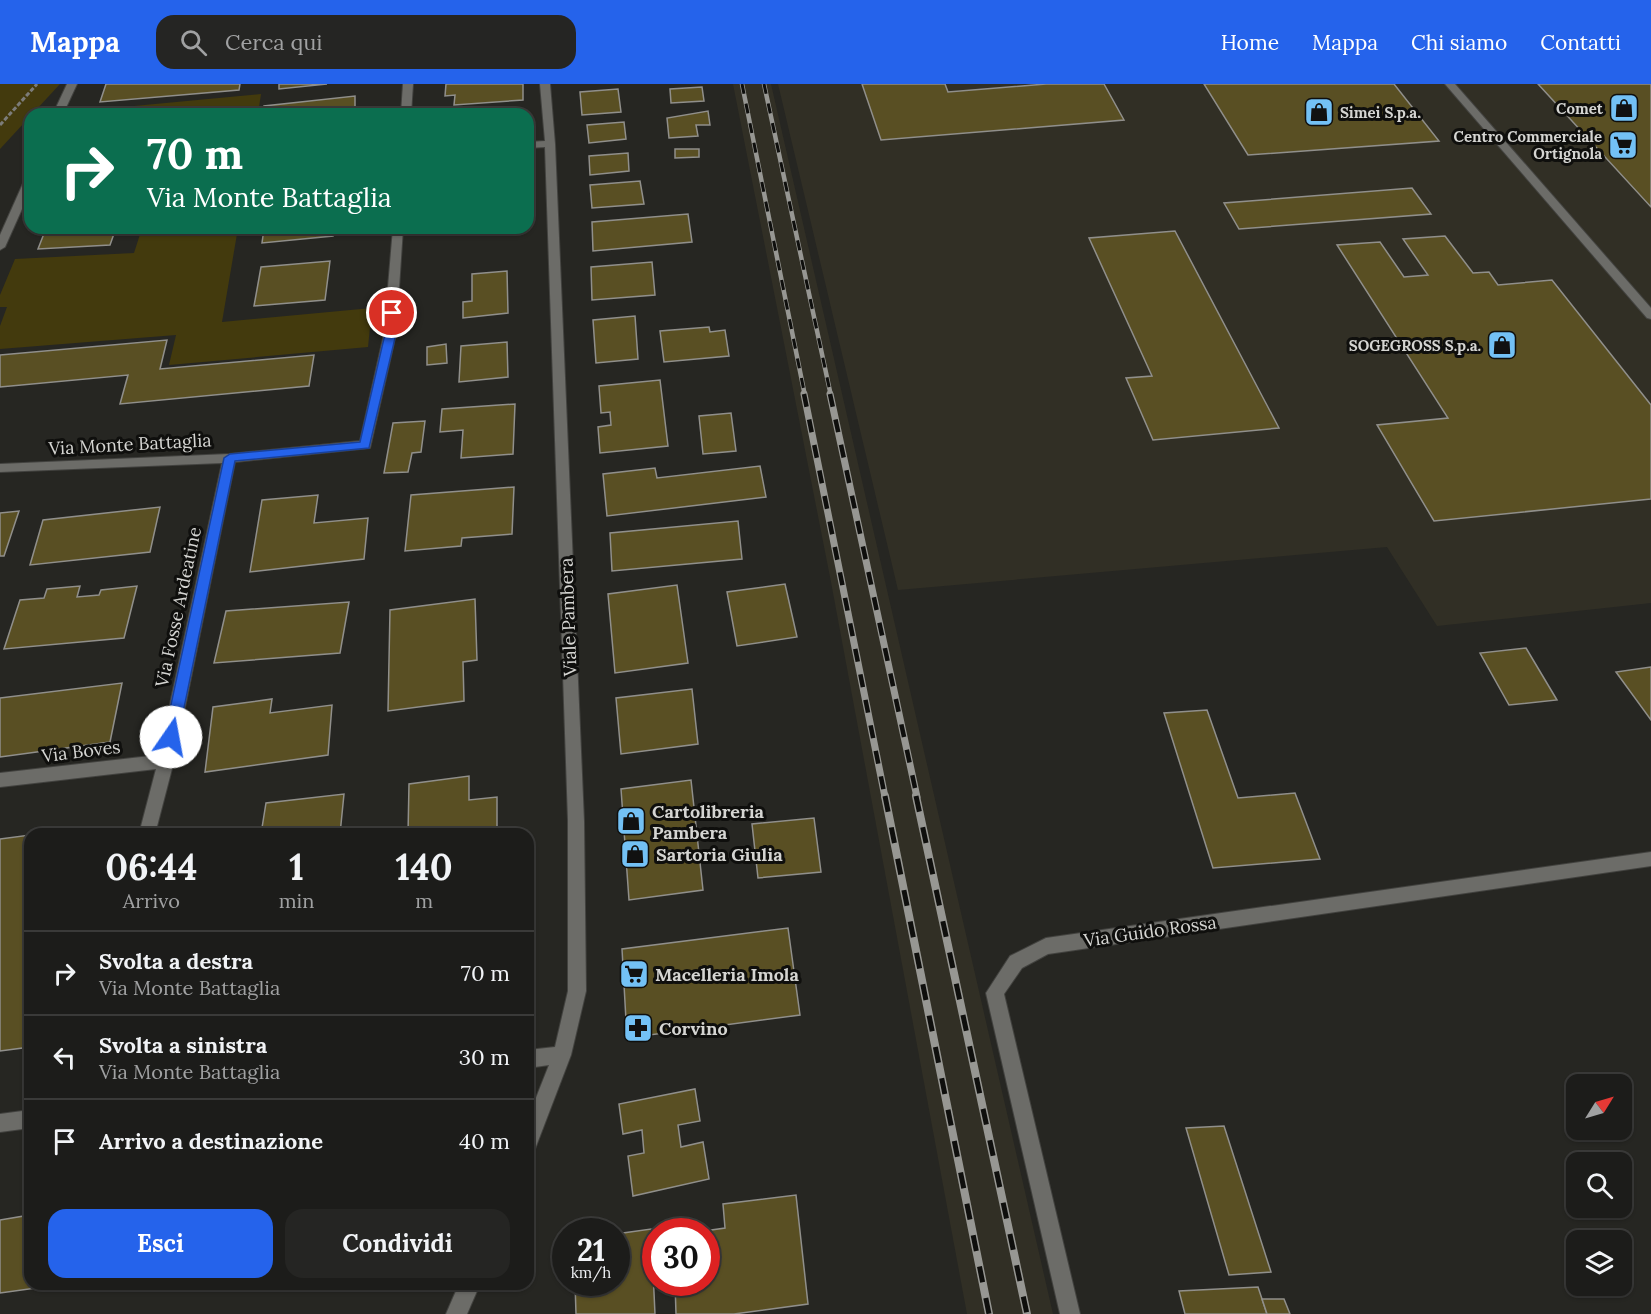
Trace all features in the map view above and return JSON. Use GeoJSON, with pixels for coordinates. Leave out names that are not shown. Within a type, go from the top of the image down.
{"type":"FeatureCollection","features":[{"type":"Feature","properties":{"kind":"street"},"geometry":{"type":"LineString","coordinates":[[61,108],[72,84]]}},
{"type":"Feature","properties":{"kind":"street"},"geometry":{"type":"LineString","coordinates":[[406,108],[408,84]]}},
{"type":"Feature","properties":{"kind":"street","name":"Viale Pambera"},"geometry":{"type":"LineString","coordinates":[[534,1127],[562,1055],[576,991],[576,832],[550,144],[545,84]]}},
{"type":"Feature","properties":{"kind":"street"},"geometry":{"type":"LineString","coordinates":[[1450,84],[1651,315]]}},
{"type":"Feature","properties":{"kind":"street"},"geometry":{"type":"LineString","coordinates":[[534,145],[550,144]]}},
{"type":"Feature","properties":{"kind":"street"},"geometry":{"type":"LineString","coordinates":[[0,247],[24,193]]}},
{"type":"Feature","properties":{"kind":"street","name":"Via Monte Battaglia"},"geometry":{"type":"LineString","coordinates":[[0,468],[230,458],[365,445],[390,334],[398,234]]}},
{"type":"Feature","properties":{"kind":"street","name":"Via Fosse Ardeatine"},"geometry":{"type":"LineString","coordinates":[[149,828],[166,761],[230,458]]}},
{"type":"Feature","properties":{"kind":"street","name":"Via Boves"},"geometry":{"type":"LineString","coordinates":[[0,780],[166,761]]}},
{"type":"Feature","properties":{"kind":"street","name":"Via Guido Rossa"},"geometry":{"type":"LineString","coordinates":[[1070,1314],[996,993],[1016,962],[1046,946],[1651,859]]}},
{"type":"Feature","properties":{"kind":"street"},"geometry":{"type":"LineString","coordinates":[[534,1058],[562,1055]]}},
{"type":"Feature","properties":{"kind":"street"},"geometry":{"type":"LineString","coordinates":[[0,1123],[24,1120]]}},
{"type":"Feature","properties":{"kind":"street"},"geometry":{"type":"LineString","coordinates":[[456,1314],[467,1290]]}},
{"type":"Feature","properties":{"kind":"path"},"geometry":{"type":"LineString","coordinates":[[0,125],[37,84]]}},
{"type":"Feature","properties":{"kind":"shaded area"},"geometry":{"type":"Polygon","coordinates":[[[0,84],[60,84],[38,108],[24,108],[24,123],[0,149],[0,84]]]}},
{"type":"Feature","properties":{"kind":"shaded area"},"geometry":{"type":"Polygon","coordinates":[[[733,84],[771,84],[1053,1314],[967,1314],[831,582],[733,84]]]}},
{"type":"Feature","properties":{"kind":"shaded area"},"geometry":{"type":"Polygon","coordinates":[[[778,84],[1651,84],[1651,603],[1437,626],[1387,547],[898,590],[778,84]]]}},
{"type":"Feature","properties":{"kind":"shaded area"},"geometry":{"type":"Polygon","coordinates":[[[261,94],[259,108],[113,108],[261,94]]]}},
{"type":"Feature","properties":{"kind":"shaded area"},"geometry":{"type":"Polygon","coordinates":[[[140,234],[237,234],[222,322],[372,308],[368,347],[169,365],[176,335],[0,349],[0,326],[7,307],[0,307],[0,295],[15,259],[134,253],[140,234]]]}},
{"type":"Feature","properties":{"kind":"building"},"geometry":{"type":"Polygon","coordinates":[[[106,84],[240,84],[239,90],[100,102],[106,84]]]}},
{"type":"Feature","properties":{"kind":"building"},"geometry":{"type":"Polygon","coordinates":[[[279,84],[327,84],[279,89],[279,84]]]}},
{"type":"Feature","properties":{"kind":"building"},"geometry":{"type":"Polygon","coordinates":[[[446,84],[523,84],[523,100],[454,105],[455,95],[445,96],[446,84]]]}},
{"type":"Feature","properties":{"kind":"building"},"geometry":{"type":"Polygon","coordinates":[[[862,84],[945,84],[948,92],[1046,84],[1104,84],[1124,120],[881,140],[862,84]]]}},
{"type":"Feature","properties":{"kind":"building","name":"Simei S.p.a."},"geometry":{"type":"Polygon","coordinates":[[[1204,84],[1394,84],[1439,141],[1248,155],[1204,84]]]}},
{"type":"Feature","properties":{"kind":"building","name":"Centro Commerciale Ortignola"},"geometry":{"type":"Polygon","coordinates":[[[1538,84],[1651,84],[1651,207],[1538,84]]]}},
{"type":"Feature","properties":{"kind":"building"},"geometry":{"type":"Polygon","coordinates":[[[702,87],[704,101],[671,103],[670,89],[702,87]]]}},
{"type":"Feature","properties":{"kind":"building"},"geometry":{"type":"Polygon","coordinates":[[[618,89],[621,112],[582,115],[580,92],[618,89]]]}},
{"type":"Feature","properties":{"kind":"building"},"geometry":{"type":"Polygon","coordinates":[[[355,96],[355,108],[264,108],[264,106],[355,96]]]}},
{"type":"Feature","properties":{"kind":"building"},"geometry":{"type":"Polygon","coordinates":[[[708,111],[710,125],[696,125],[698,136],[669,138],[667,118],[708,111]]]}},
{"type":"Feature","properties":{"kind":"building"},"geometry":{"type":"Polygon","coordinates":[[[624,122],[626,139],[589,143],[587,125],[624,122]]]}},
{"type":"Feature","properties":{"kind":"building"},"geometry":{"type":"Polygon","coordinates":[[[675,149],[699,149],[699,157],[675,158],[675,149]]]}},
{"type":"Feature","properties":{"kind":"building"},"geometry":{"type":"Polygon","coordinates":[[[628,153],[629,171],[590,175],[589,156],[628,153]]]}},
{"type":"Feature","properties":{"kind":"building"},"geometry":{"type":"Polygon","coordinates":[[[640,181],[644,204],[592,208],[590,185],[640,181]]]}},
{"type":"Feature","properties":{"kind":"building"},"geometry":{"type":"Polygon","coordinates":[[[1412,188],[1431,214],[1239,229],[1224,203],[1412,188]]]}},
{"type":"Feature","properties":{"kind":"building"},"geometry":{"type":"Polygon","coordinates":[[[688,214],[692,242],[593,251],[592,222],[688,214]]]}},
{"type":"Feature","properties":{"kind":"building"},"geometry":{"type":"Polygon","coordinates":[[[1175,231],[1279,428],[1153,440],[1126,378],[1152,376],[1089,238],[1175,231]]]}},
{"type":"Feature","properties":{"kind":"building"},"geometry":{"type":"Polygon","coordinates":[[[44,234],[114,234],[110,245],[38,249],[44,234]]]}},
{"type":"Feature","properties":{"kind":"building"},"geometry":{"type":"Polygon","coordinates":[[[263,234],[333,234],[333,236],[262,243],[263,234]]]}},
{"type":"Feature","properties":{"kind":"building","name":"SOGEGROSS S.p.a."},"geometry":{"type":"Polygon","coordinates":[[[1445,236],[1473,273],[1489,272],[1498,285],[1552,280],[1651,405],[1651,499],[1434,521],[1377,425],[1448,418],[1337,245],[1380,242],[1404,277],[1428,275],[1403,239],[1445,236]]]}},
{"type":"Feature","properties":{"kind":"building"},"geometry":{"type":"Polygon","coordinates":[[[330,261],[325,300],[254,306],[261,267],[330,261]]]}},
{"type":"Feature","properties":{"kind":"building"},"geometry":{"type":"Polygon","coordinates":[[[652,262],[655,295],[592,300],[591,267],[652,262]]]}},
{"type":"Feature","properties":{"kind":"building"},"geometry":{"type":"Polygon","coordinates":[[[507,271],[508,313],[463,318],[463,302],[472,301],[472,274],[507,271]]]}},
{"type":"Feature","properties":{"kind":"building"},"geometry":{"type":"Polygon","coordinates":[[[635,316],[638,359],[596,363],[593,320],[635,316]]]}},
{"type":"Feature","properties":{"kind":"building"},"geometry":{"type":"Polygon","coordinates":[[[709,327],[710,332],[725,330],[729,356],[664,362],[660,331],[709,327]]]}},
{"type":"Feature","properties":{"kind":"building"},"geometry":{"type":"Polygon","coordinates":[[[167,340],[160,369],[314,355],[309,386],[120,404],[128,375],[0,387],[0,355],[167,340]]]}},
{"type":"Feature","properties":{"kind":"building"},"geometry":{"type":"Polygon","coordinates":[[[507,342],[508,377],[459,382],[461,346],[507,342]]]}},
{"type":"Feature","properties":{"kind":"building"},"geometry":{"type":"Polygon","coordinates":[[[446,344],[447,363],[427,365],[427,347],[446,344]]]}},
{"type":"Feature","properties":{"kind":"building"},"geometry":{"type":"Polygon","coordinates":[[[660,380],[668,446],[600,453],[598,427],[611,425],[610,412],[601,413],[599,386],[660,380]]]}},
{"type":"Feature","properties":{"kind":"building"},"geometry":{"type":"Polygon","coordinates":[[[515,404],[513,454],[461,458],[463,430],[440,432],[442,409],[515,404]]]}},
{"type":"Feature","properties":{"kind":"building"},"geometry":{"type":"Polygon","coordinates":[[[731,413],[736,451],[703,454],[699,416],[731,413]]]}},
{"type":"Feature","properties":{"kind":"building"},"geometry":{"type":"Polygon","coordinates":[[[425,421],[421,452],[412,453],[408,472],[384,473],[393,423],[425,421]]]}},
{"type":"Feature","properties":{"kind":"building"},"geometry":{"type":"Polygon","coordinates":[[[760,466],[766,497],[607,516],[603,474],[655,468],[657,478],[760,466]]]}},
{"type":"Feature","properties":{"kind":"building"},"geometry":{"type":"Polygon","coordinates":[[[514,487],[512,534],[462,538],[461,546],[405,551],[411,495],[514,487]]]}},
{"type":"Feature","properties":{"kind":"building"},"geometry":{"type":"Polygon","coordinates":[[[318,495],[314,523],[368,518],[364,559],[250,572],[262,500],[318,495]]]}},
{"type":"Feature","properties":{"kind":"building"},"geometry":{"type":"Polygon","coordinates":[[[160,507],[150,552],[30,565],[43,520],[160,507]]]}},
{"type":"Feature","properties":{"kind":"building"},"geometry":{"type":"Polygon","coordinates":[[[19,511],[4,556],[0,556],[0,513],[19,511]]]}},
{"type":"Feature","properties":{"kind":"building"},"geometry":{"type":"Polygon","coordinates":[[[738,521],[742,559],[612,571],[610,533],[738,521]]]}},
{"type":"Feature","properties":{"kind":"building"},"geometry":{"type":"Polygon","coordinates":[[[785,584],[797,637],[737,646],[727,592],[785,584]]]}},
{"type":"Feature","properties":{"kind":"building"},"geometry":{"type":"Polygon","coordinates":[[[677,585],[688,663],[615,673],[608,594],[677,585]]]}},
{"type":"Feature","properties":{"kind":"building"},"geometry":{"type":"Polygon","coordinates":[[[80,586],[77,597],[99,595],[101,590],[137,586],[124,638],[4,649],[20,600],[44,598],[47,589],[80,586]]]}},
{"type":"Feature","properties":{"kind":"building"},"geometry":{"type":"Polygon","coordinates":[[[475,599],[477,660],[463,662],[464,701],[388,711],[390,610],[475,599]]]}},
{"type":"Feature","properties":{"kind":"building"},"geometry":{"type":"Polygon","coordinates":[[[349,602],[340,653],[214,663],[226,611],[349,602]]]}},
{"type":"Feature","properties":{"kind":"building"},"geometry":{"type":"Polygon","coordinates":[[[1526,648],[1557,700],[1509,705],[1480,653],[1526,648]]]}},
{"type":"Feature","properties":{"kind":"building"},"geometry":{"type":"Polygon","coordinates":[[[1651,667],[1651,720],[1616,672],[1651,667]]]}},
{"type":"Feature","properties":{"kind":"building"},"geometry":{"type":"Polygon","coordinates":[[[122,683],[110,742],[0,757],[0,698],[122,683]]]}},
{"type":"Feature","properties":{"kind":"building"},"geometry":{"type":"Polygon","coordinates":[[[692,689],[698,744],[621,754],[616,698],[692,689]]]}},
{"type":"Feature","properties":{"kind":"building"},"geometry":{"type":"Polygon","coordinates":[[[272,699],[270,713],[332,705],[328,755],[205,772],[213,707],[272,699]]]}},
{"type":"Feature","properties":{"kind":"building"},"geometry":{"type":"Polygon","coordinates":[[[1207,710],[1238,798],[1295,793],[1320,859],[1213,868],[1164,713],[1207,710]]]}},
{"type":"Feature","properties":{"kind":"building"},"geometry":{"type":"Polygon","coordinates":[[[469,776],[469,800],[497,797],[497,828],[408,828],[409,784],[469,776]]]}},
{"type":"Feature","properties":{"kind":"building"},"geometry":{"type":"Polygon","coordinates":[[[691,780],[703,890],[629,900],[621,789],[691,780]]]}},
{"type":"Feature","properties":{"kind":"building"},"geometry":{"type":"Polygon","coordinates":[[[344,794],[341,828],[262,828],[266,803],[344,794]]]}},
{"type":"Feature","properties":{"kind":"building"},"geometry":{"type":"Polygon","coordinates":[[[814,818],[821,872],[758,878],[752,824],[814,818]]]}},
{"type":"Feature","properties":{"kind":"building"},"geometry":{"type":"Polygon","coordinates":[[[24,836],[24,1048],[0,1051],[0,839],[24,836]]]}},
{"type":"Feature","properties":{"kind":"building"},"geometry":{"type":"Polygon","coordinates":[[[788,928],[800,1015],[627,1038],[622,949],[788,928]]]}},
{"type":"Feature","properties":{"kind":"building"},"geometry":{"type":"Polygon","coordinates":[[[695,1089],[700,1121],[678,1125],[681,1147],[703,1142],[709,1179],[633,1196],[628,1156],[644,1153],[642,1130],[623,1134],[619,1104],[695,1089]]]}},
{"type":"Feature","properties":{"kind":"building"},"geometry":{"type":"Polygon","coordinates":[[[1224,1126],[1271,1272],[1229,1275],[1186,1128],[1224,1126]]]}},
{"type":"Feature","properties":{"kind":"building"},"geometry":{"type":"Polygon","coordinates":[[[796,1195],[808,1304],[734,1314],[676,1314],[675,1296],[720,1296],[720,1229],[725,1228],[723,1204],[796,1195]]]}},
{"type":"Feature","properties":{"kind":"building"},"geometry":{"type":"Polygon","coordinates":[[[24,1216],[24,1290],[0,1293],[0,1220],[24,1216]]]}},
{"type":"Feature","properties":{"kind":"building"},"geometry":{"type":"Polygon","coordinates":[[[642,1230],[642,1296],[654,1296],[655,1314],[576,1314],[575,1296],[630,1296],[630,1232],[642,1230]]]}},
{"type":"Feature","properties":{"kind":"building"},"geometry":{"type":"Polygon","coordinates":[[[1258,1287],[1267,1314],[1185,1314],[1179,1291],[1258,1287]]]}},
{"type":"Feature","properties":{"kind":"building"},"geometry":{"type":"Polygon","coordinates":[[[1262,1299],[1284,1299],[1290,1314],[1267,1314],[1262,1299]]]}},
{"type":"Feature","properties":{"kind":"railway"},"geometry":{"type":"LineString","coordinates":[[742,84],[805,396]]}},
{"type":"Feature","properties":{"kind":"railway"},"geometry":{"type":"LineString","coordinates":[[764,84],[831,396]]}},
{"type":"Feature","properties":{"kind":"railway"},"geometry":{"type":"LineString","coordinates":[[804,394],[885,797]]}},
{"type":"Feature","properties":{"kind":"railway"},"geometry":{"type":"LineString","coordinates":[[830,394],[917,797]]}},
{"type":"Feature","properties":{"kind":"railway"},"geometry":{"type":"LineString","coordinates":[[885,796],[989,1314]]}},
{"type":"Feature","properties":{"kind":"railway"},"geometry":{"type":"LineString","coordinates":[[916,796],[1027,1314]]}},
{"type":"Feature","properties":{"kind":"place","name":"Comet"},"geometry":{"type":"Point","coordinates":[1624,108]}},
{"type":"Feature","properties":{"kind":"place","name":"Simei S.p.a."},"geometry":{"type":"Point","coordinates":[1319,112]}},
{"type":"Feature","properties":{"kind":"place","name":"Centro Commerciale Ortignola"},"geometry":{"type":"Point","coordinates":[1623,145]}},
{"type":"Feature","properties":{"kind":"place","name":"SOGEGROSS S.p.a."},"geometry":{"type":"Point","coordinates":[1502,345]}},
{"type":"Feature","properties":{"kind":"place","name":"Cartolibreria Pambera"},"geometry":{"type":"Point","coordinates":[631,821]}},
{"type":"Feature","properties":{"kind":"place","name":"Sartoria Giulia"},"geometry":{"type":"Point","coordinates":[635,854]}},
{"type":"Feature","properties":{"kind":"place","name":"Macelleria Imola"},"geometry":{"type":"Point","coordinates":[634,974]}},
{"type":"Feature","properties":{"kind":"place","name":"Corvino"},"geometry":{"type":"Point","coordinates":[638,1028]}},
{"type":"Feature","properties":{"kind":"route"},"geometry":{"type":"LineString","coordinates":[[171,737],[230,458],[365,445],[390,334],[392,313]]}}]}
